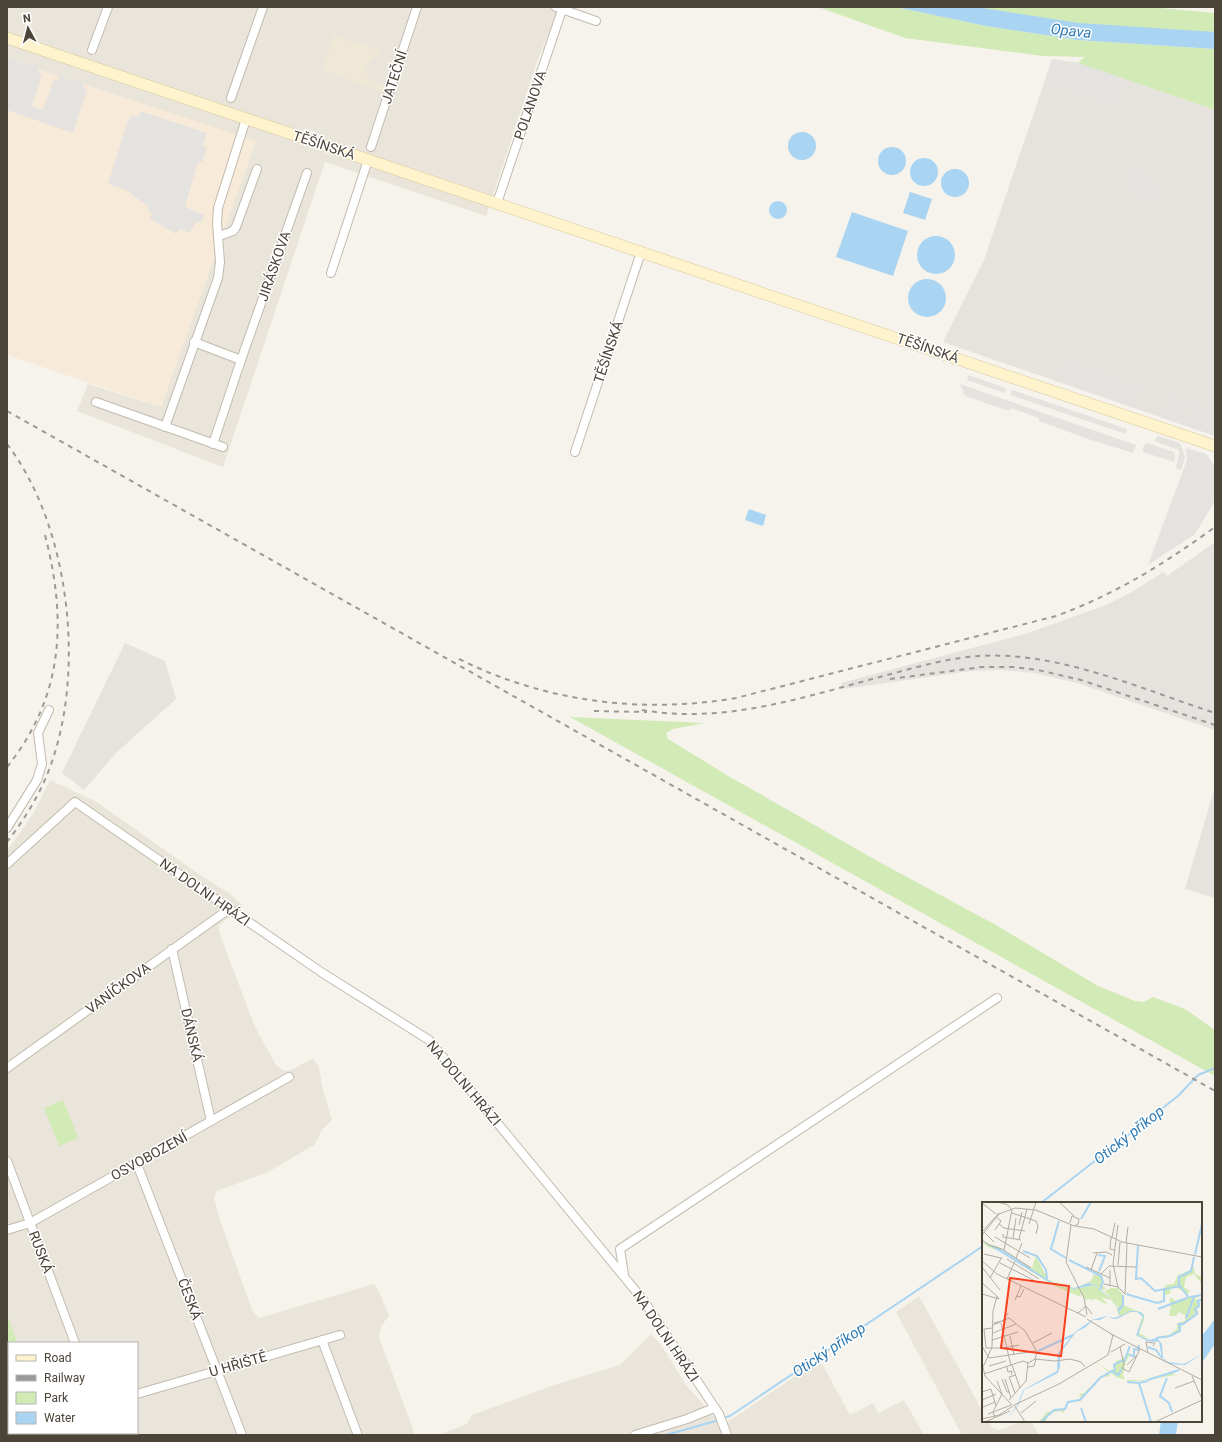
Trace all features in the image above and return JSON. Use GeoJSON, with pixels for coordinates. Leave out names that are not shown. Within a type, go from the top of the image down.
{"type":"FeatureCollection","features":[{"type":"Feature","properties":{"kind":"street"},"geometry":{"type":"LineString","coordinates":[[92,50],[108,7]]}},
{"type":"Feature","properties":{"kind":"street"},"geometry":{"type":"LineString","coordinates":[[231,98],[263,7]]}},
{"type":"Feature","properties":{"kind":"street","name":"JATEČNÍ"},"geometry":{"type":"LineString","coordinates":[[371,146],[417,7]]}},
{"type":"Feature","properties":{"kind":"street"},"geometry":{"type":"LineString","coordinates":[[560,8],[596,21]]}},
{"type":"Feature","properties":{"kind":"street","name":"POLANOVA"},"geometry":{"type":"LineString","coordinates":[[496,203],[560,8]]}},
{"type":"Feature","properties":{"kind":"street","name":"TĚŠÍNSKÁ"},"geometry":{"type":"LineString","coordinates":[[7,38],[1215,446]]}},
{"type":"Feature","properties":{"kind":"street"},"geometry":{"type":"LineString","coordinates":[[165,427],[218,278],[220,262],[217,223],[218,208],[246,119]]}},
{"type":"Feature","properties":{"kind":"street"},"geometry":{"type":"LineString","coordinates":[[331,273],[368,160]]}},
{"type":"Feature","properties":{"kind":"street"},"geometry":{"type":"LineString","coordinates":[[219,236],[232,231],[236,227],[257,169]]}},
{"type":"Feature","properties":{"kind":"street","name":"JIRÁSKOVA"},"geometry":{"type":"LineString","coordinates":[[213,444],[307,173]]}},
{"type":"Feature","properties":{"kind":"street","name":"TĚŠÍNSKÁ"},"geometry":{"type":"LineString","coordinates":[[574,452],[641,252]]}},
{"type":"Feature","properties":{"kind":"street"},"geometry":{"type":"LineString","coordinates":[[194,342],[241,360]]}},
{"type":"Feature","properties":{"kind":"street"},"geometry":{"type":"LineString","coordinates":[[96,402],[223,447]]}},
{"type":"Feature","properties":{"kind":"street"},"geometry":{"type":"LineString","coordinates":[[7,828],[37,780],[42,764],[38,733],[49,710]]}},
{"type":"Feature","properties":{"kind":"street","name":"NA DOLNI HRÁZI"},"geometry":{"type":"LineString","coordinates":[[7,864],[75,802],[321,972],[429,1040],[644,1301],[723,1422],[727,1435]]}},
{"type":"Feature","properties":{"kind":"street","name":"VANÍČKOVA"},"geometry":{"type":"LineString","coordinates":[[7,1068],[229,909]]}},
{"type":"Feature","properties":{"kind":"street","name":"DÁNSKÁ"},"geometry":{"type":"LineString","coordinates":[[172,949],[212,1121]]}},
{"type":"Feature","properties":{"kind":"street"},"geometry":{"type":"LineString","coordinates":[[624,1276],[620,1249],[997,998]]}},
{"type":"Feature","properties":{"kind":"street","name":"OSVOBOZENÍ"},"geometry":{"type":"LineString","coordinates":[[7,1230],[30,1223],[290,1077]]}},
{"type":"Feature","properties":{"kind":"street","name":"RUSKÁ"},"geometry":{"type":"LineString","coordinates":[[7,1161],[75,1342]]}},
{"type":"Feature","properties":{"kind":"street","name":"ČESKÁ"},"geometry":{"type":"LineString","coordinates":[[137,1164],[242,1435]]}},
{"type":"Feature","properties":{"kind":"street","name":"U HŘIŠTĚ"},"geometry":{"type":"LineString","coordinates":[[138,1394],[340,1334]]}},
{"type":"Feature","properties":{"kind":"street"},"geometry":{"type":"LineString","coordinates":[[322,1340],[357,1433]]}},
{"type":"Feature","properties":{"kind":"street"},"geometry":{"type":"LineString","coordinates":[[635,1435],[716,1411]]}},
{"type":"Feature","properties":{"kind":"shaded area"},"geometry":{"type":"Polygon","coordinates":[[[7,7],[560,7],[538,59],[486,216],[325,162],[223,467],[77,411],[88,384],[161,407],[7,59],[7,7]]]}},
{"type":"Feature","properties":{"kind":"shaded area"},"geometry":{"type":"Polygon","coordinates":[[[334,35],[381,50],[363,69],[370,81],[385,86],[382,92],[323,70],[334,35]]]}},
{"type":"Feature","properties":{"kind":"shaded area"},"geometry":{"type":"Polygon","coordinates":[[[7,58],[39,68],[38,73],[42,75],[32,106],[43,110],[54,79],[58,80],[60,76],[83,83],[83,88],[87,90],[73,133],[7,110],[7,58]]]}},
{"type":"Feature","properties":{"kind":"shaded area"},"geometry":{"type":"Polygon","coordinates":[[[7,59],[256,141],[161,407],[7,355],[7,59]]]}},
{"type":"Feature","properties":{"kind":"shaded area"},"geometry":{"type":"Polygon","coordinates":[[[1052,59],[1078,63],[1215,110],[1215,436],[943,342],[984,260],[1052,59]]]}},
{"type":"Feature","properties":{"kind":"shaded area"},"geometry":{"type":"Polygon","coordinates":[[[1052,59],[1078,63],[1126,79],[1117,105],[1045,80],[1052,59]]]}},
{"type":"Feature","properties":{"kind":"shaded area"},"geometry":{"type":"Polygon","coordinates":[[[140,111],[207,133],[203,145],[207,148],[202,162],[198,162],[185,207],[204,215],[201,223],[196,222],[189,233],[180,229],[176,234],[150,219],[152,213],[148,212],[149,207],[126,190],[108,184],[128,120],[132,116],[139,116],[140,111]]]}},
{"type":"Feature","properties":{"kind":"shaded area"},"geometry":{"type":"Polygon","coordinates":[[[1132,170],[1153,177],[1150,187],[1157,190],[1154,198],[1125,189],[1132,170]]]}},
{"type":"Feature","properties":{"kind":"shaded area"},"geometry":{"type":"Polygon","coordinates":[[[1066,362],[1140,388],[1134,408],[1104,397],[1105,391],[1101,388],[1099,393],[1054,377],[1056,368],[1064,367],[1066,362]]]}},
{"type":"Feature","properties":{"kind":"shaded area"},"geometry":{"type":"Polygon","coordinates":[[[968,375],[1006,388],[1005,393],[967,380],[968,375]]]}},
{"type":"Feature","properties":{"kind":"shaded area"},"geometry":{"type":"Polygon","coordinates":[[[960,384],[1136,445],[1133,453],[1088,439],[1039,421],[1039,418],[1011,408],[1009,411],[965,396],[960,384]]]}},
{"type":"Feature","properties":{"kind":"shaded area"},"geometry":{"type":"Polygon","coordinates":[[[1012,390],[1127,429],[1126,434],[1010,395],[1012,390]]]}},
{"type":"Feature","properties":{"kind":"shaded area"},"geometry":{"type":"Polygon","coordinates":[[[1166,396],[1213,412],[1213,418],[1168,401],[1166,396]]]}},
{"type":"Feature","properties":{"kind":"shaded area"},"geometry":{"type":"Polygon","coordinates":[[[1160,407],[1215,426],[1215,432],[1207,433],[1162,418],[1164,414],[1158,412],[1158,408],[1160,407]]]}},
{"type":"Feature","properties":{"kind":"shaded area"},"geometry":{"type":"Polygon","coordinates":[[[1158,436],[1180,443],[1185,457],[1181,470],[1176,468],[1179,450],[1154,441],[1158,436]]]}},
{"type":"Feature","properties":{"kind":"shaded area"},"geometry":{"type":"Polygon","coordinates":[[[1147,443],[1174,452],[1174,462],[1143,452],[1143,447],[1147,443]]]}},
{"type":"Feature","properties":{"kind":"shaded area"},"geometry":{"type":"Polygon","coordinates":[[[1186,448],[1206,454],[1215,466],[1215,501],[1195,534],[1148,565],[1187,460],[1186,448]]]}},
{"type":"Feature","properties":{"kind":"shaded area"},"geometry":{"type":"Polygon","coordinates":[[[1215,542],[1215,730],[1077,683],[1035,673],[1002,670],[972,671],[843,689],[841,683],[1025,634],[1106,605],[1132,592],[1163,572],[1167,576],[1215,542]]]}},
{"type":"Feature","properties":{"kind":"shaded area"},"geometry":{"type":"Polygon","coordinates":[[[125,643],[165,661],[176,699],[116,753],[84,790],[62,773],[125,643]]]}},
{"type":"Feature","properties":{"kind":"shaded area"},"geometry":{"type":"Polygon","coordinates":[[[50,780],[95,801],[206,879],[229,893],[244,907],[219,925],[219,932],[255,1027],[276,1065],[284,1071],[292,1070],[313,1058],[319,1068],[323,1090],[332,1120],[322,1130],[314,1145],[268,1172],[217,1191],[214,1198],[221,1223],[252,1310],[259,1318],[374,1284],[377,1287],[389,1316],[381,1326],[379,1337],[415,1435],[7,1435],[7,851],[33,814],[50,780]]]}},
{"type":"Feature","properties":{"kind":"shaded area"},"geometry":{"type":"Polygon","coordinates":[[[1215,786],[1215,898],[1185,889],[1215,786]]]}},
{"type":"Feature","properties":{"kind":"shaded area"},"geometry":{"type":"Polygon","coordinates":[[[919,1296],[982,1410],[982,1422],[989,1422],[993,1428],[1000,1430],[1020,1422],[1032,1422],[1039,1435],[962,1435],[896,1312],[919,1296]]]}},
{"type":"Feature","properties":{"kind":"shaded area"},"geometry":{"type":"Polygon","coordinates":[[[651,1334],[661,1345],[686,1385],[719,1422],[729,1421],[818,1361],[822,1364],[850,1415],[873,1403],[878,1413],[904,1400],[924,1435],[438,1435],[467,1424],[472,1415],[557,1384],[620,1365],[651,1334]]]}},
{"type":"Feature","properties":{"kind":"green space"},"geometry":{"type":"Polygon","coordinates":[[[818,7],[896,7],[986,26],[1077,40],[1215,49],[1215,110],[1078,63],[1084,57],[1043,56],[905,38],[818,7]]]}},
{"type":"Feature","properties":{"kind":"green space"},"geometry":{"type":"Polygon","coordinates":[[[970,7],[1149,7],[1215,13],[1215,33],[1089,25],[970,7]]]}},
{"type":"Feature","properties":{"kind":"green space"},"geometry":{"type":"Polygon","coordinates":[[[570,717],[704,723],[673,729],[666,733],[668,739],[730,777],[881,863],[994,924],[1098,986],[1135,1001],[1144,1002],[1153,997],[1185,1009],[1215,1030],[1215,1076],[570,717]]]}},
{"type":"Feature","properties":{"kind":"green space"},"geometry":{"type":"Polygon","coordinates":[[[63,1100],[78,1138],[59,1146],[44,1108],[63,1100]]]}},
{"type":"Feature","properties":{"kind":"green space"},"geometry":{"type":"Polygon","coordinates":[[[7,1313],[17,1342],[8,1342],[7,1424],[7,1313]]]}},
{"type":"Feature","properties":{"kind":"water","name":"Opava"},"geometry":{"type":"Polygon","coordinates":[[[896,7],[976,7],[1079,23],[1215,32],[1215,49],[1077,40],[986,26],[896,7]]]}},
{"type":"Feature","properties":{"kind":"water"},"geometry":{"type":"Polygon","coordinates":[[[802,132],[812,136],[816,146],[812,156],[802,160],[792,156],[788,146],[792,136],[802,132]]]}},
{"type":"Feature","properties":{"kind":"water"},"geometry":{"type":"Polygon","coordinates":[[[892,147],[902,151],[906,161],[902,171],[892,175],[882,171],[878,161],[882,151],[892,147]]]}},
{"type":"Feature","properties":{"kind":"water"},"geometry":{"type":"Polygon","coordinates":[[[924,158],[934,162],[938,172],[934,182],[924,186],[914,182],[910,172],[914,162],[924,158]]]}},
{"type":"Feature","properties":{"kind":"water"},"geometry":{"type":"Polygon","coordinates":[[[955,169],[965,173],[969,183],[965,193],[955,197],[945,193],[941,183],[945,173],[955,169]]]}},
{"type":"Feature","properties":{"kind":"water"},"geometry":{"type":"Polygon","coordinates":[[[910,192],[932,199],[925,220],[903,213],[910,192]]]}},
{"type":"Feature","properties":{"kind":"water"},"geometry":{"type":"Polygon","coordinates":[[[778,201],[784,204],[787,210],[784,216],[778,219],[772,216],[769,210],[772,204],[778,201]]]}},
{"type":"Feature","properties":{"kind":"water"},"geometry":{"type":"Polygon","coordinates":[[[852,212],[908,231],[893,276],[836,257],[852,212]]]}},
{"type":"Feature","properties":{"kind":"water"},"geometry":{"type":"Polygon","coordinates":[[[936,236],[946,239],[952,245],[955,255],[952,265],[946,271],[936,274],[926,271],[920,265],[917,255],[920,245],[926,239],[936,236]]]}},
{"type":"Feature","properties":{"kind":"water"},"geometry":{"type":"Polygon","coordinates":[[[927,279],[937,282],[943,288],[946,298],[943,308],[937,314],[927,317],[917,314],[911,308],[908,298],[911,288],[917,282],[927,279]]]}},
{"type":"Feature","properties":{"kind":"water"},"geometry":{"type":"Polygon","coordinates":[[[749,509],[766,515],[763,526],[745,520],[749,509]]]}},
{"type":"Feature","properties":{"kind":"water"},"geometry":{"type":"Polygon","coordinates":[[[1215,1319],[1215,1344],[1202,1363],[1202,1336],[1215,1319]]]}},
{"type":"Feature","properties":{"kind":"water"},"geometry":{"type":"Polygon","coordinates":[[[1161,1422],[1178,1422],[1176,1435],[1159,1435],[1161,1422]]]}},
{"type":"Feature","properties":{"kind":"waterway","name":"Otický příkop"},"geometry":{"type":"LineString","coordinates":[[1042,1202],[1178,1096],[1198,1075],[1215,1068]]}},
{"type":"Feature","properties":{"kind":"waterway","name":"Otický příkop"},"geometry":{"type":"LineString","coordinates":[[723,1418],[730,1416],[982,1247]]}},
{"type":"Feature","properties":{"kind":"waterway","name":"Otický příkop"},"geometry":{"type":"LineString","coordinates":[[666,1435],[719,1420]]}},
{"type":"Feature","properties":{"kind":"railway"},"geometry":{"type":"LineString","coordinates":[[7,411],[1215,1091]]}},
{"type":"Feature","properties":{"kind":"railway"},"geometry":{"type":"LineString","coordinates":[[7,444],[27,476],[44,512],[56,551],[64,592],[68,634],[68,675],[64,715],[55,752],[47,776],[36,799],[7,842]]}},
{"type":"Feature","properties":{"kind":"railway"},"geometry":{"type":"LineString","coordinates":[[459,659],[492,674],[525,685],[594,701],[665,705],[701,703],[736,698],[1056,616],[1099,598],[1139,577],[1158,566],[1215,527]]}},
{"type":"Feature","properties":{"kind":"railway"},"geometry":{"type":"LineString","coordinates":[[7,767],[26,740],[40,713],[50,685],[56,656],[58,627],[56,597],[52,566],[45,535]]}},
{"type":"Feature","properties":{"kind":"railway"},"geometry":{"type":"LineString","coordinates":[[642,710],[674,714],[705,714],[737,711],[799,699],[946,660],[979,656],[1009,656],[1039,659],[1099,674],[1215,713]]}},
{"type":"Feature","properties":{"kind":"railway"},"geometry":{"type":"LineString","coordinates":[[890,679],[982,667],[1013,667],[1038,670],[1081,680],[1215,725]]}},
{"type":"Feature","properties":{"kind":"railway"},"geometry":{"type":"LineString","coordinates":[[594,711],[647,712]]}}]}
